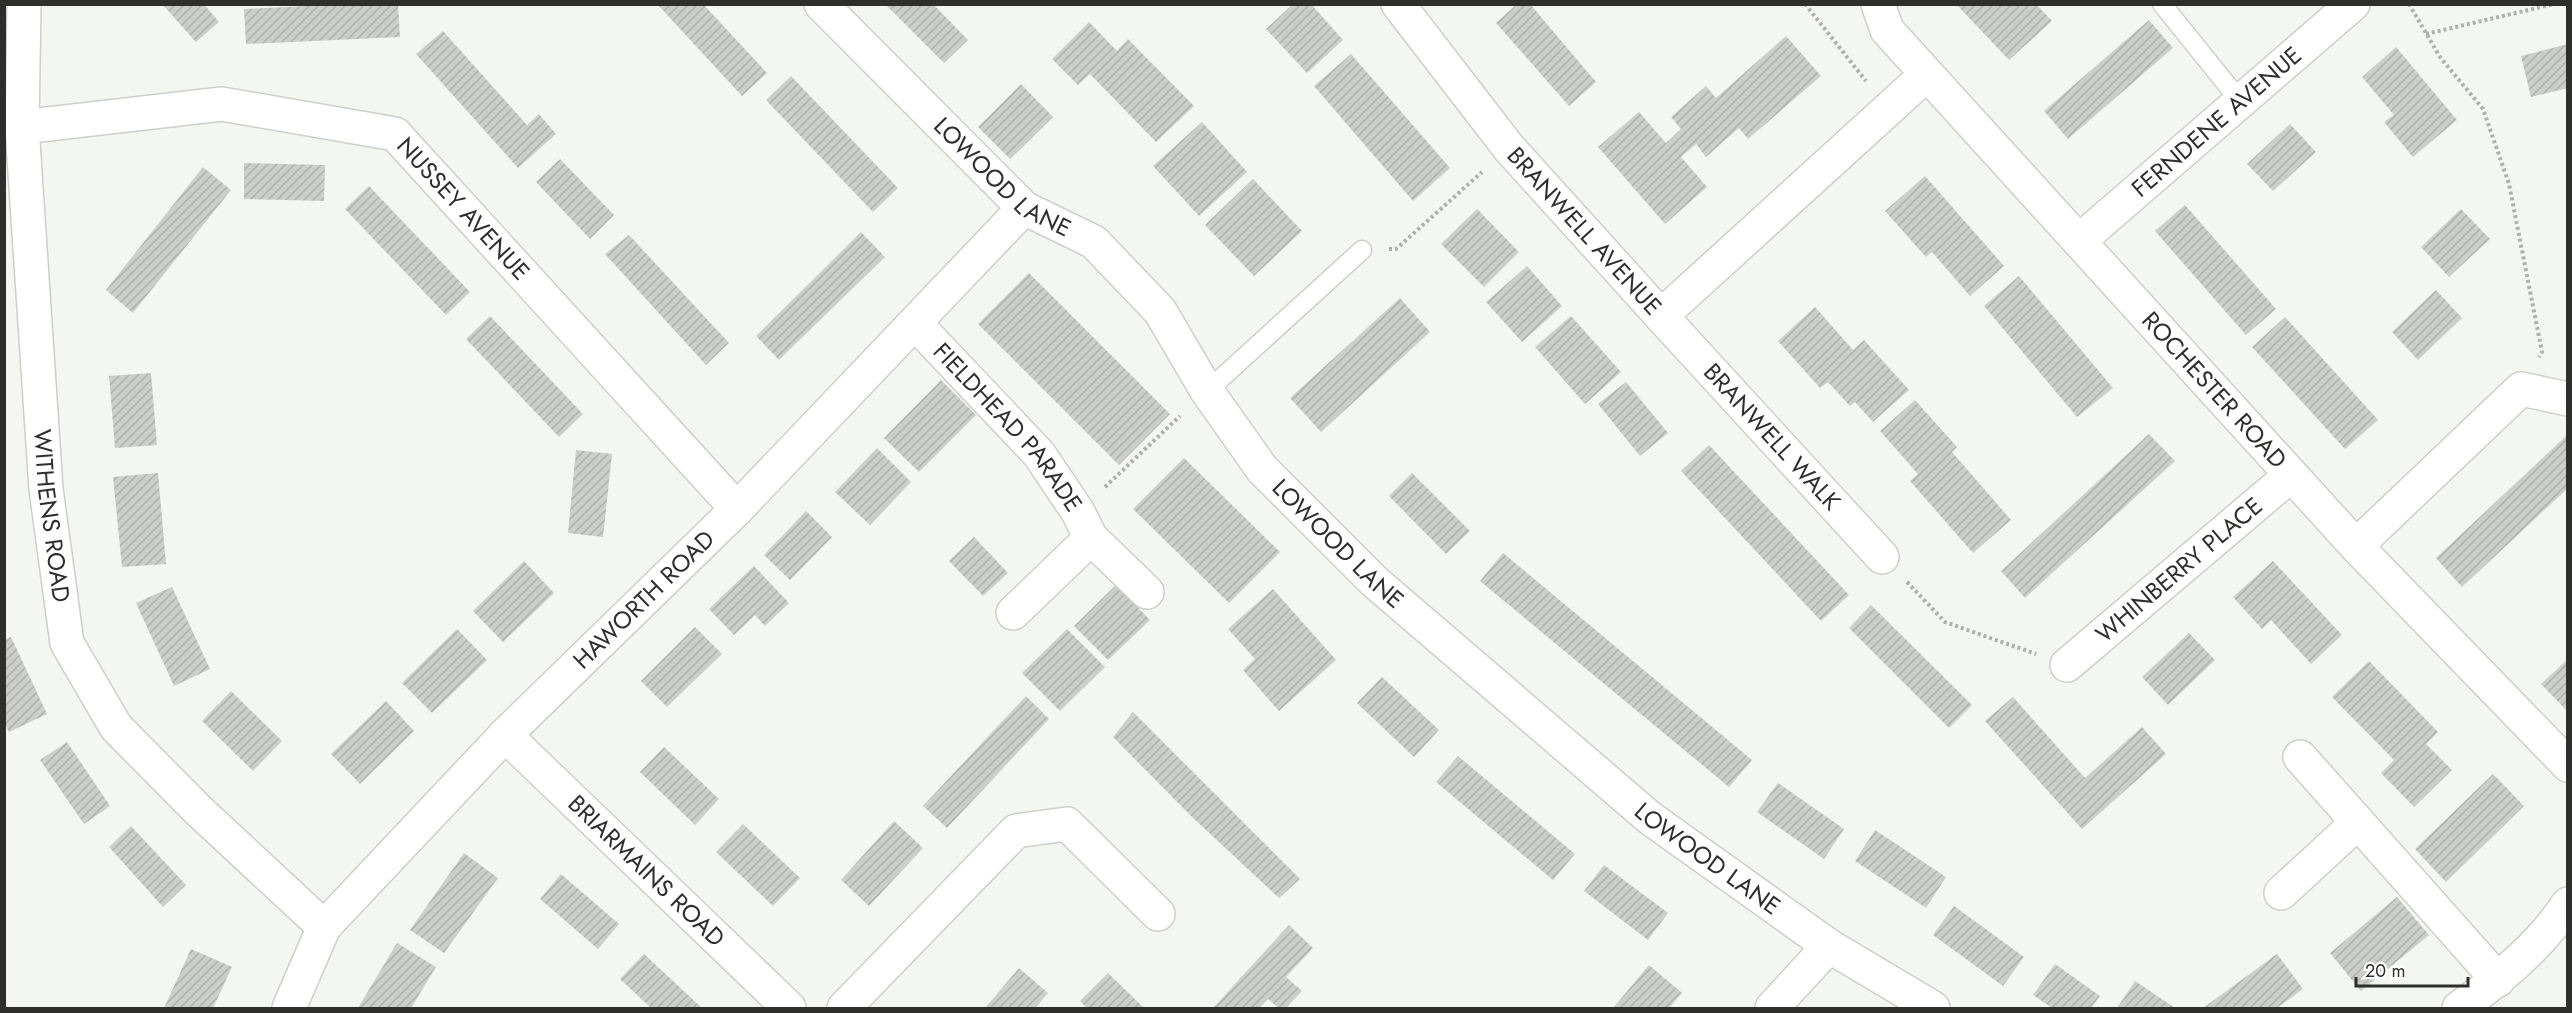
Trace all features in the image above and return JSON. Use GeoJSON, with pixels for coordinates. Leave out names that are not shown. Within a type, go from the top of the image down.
{"type":"FeatureCollection","features":[{"type":"Feature","properties":{"kind":"street","name":"WITHENS ROAD"},"geometry":{"type":"LineString","coordinates":[[24,4],[22,127],[46,489],[67,643],[116,727],[198,810],[324,927]]}},
{"type":"Feature","properties":{"kind":"street","name":"LOWOOD LANE"},"geometry":{"type":"LineString","coordinates":[[821,4],[1024,208],[1094,242],[1160,311],[1207,392],[1262,469],[1375,582],[1650,818],[1829,946],[1933,1008]]}},
{"type":"Feature","properties":{"kind":"street","name":"BRANWELL AVENUE"},"geometry":{"type":"LineString","coordinates":[[1398,4],[1509,148],[1661,316],[1927,74]]}},
{"type":"Feature","properties":{"kind":"street","name":"ROCHESTER ROAD"},"geometry":{"type":"LineString","coordinates":[[1878,4],[1887,30],[2356,546],[2568,765]]}},
{"type":"Feature","properties":{"kind":"street","name":"FERNDENE AVENUE"},"geometry":{"type":"LineString","coordinates":[[2079,241],[2353,4]]}},
{"type":"Feature","properties":{"kind":"street","name":"NUSSEY AVENUE"},"geometry":{"type":"LineString","coordinates":[[22,127],[222,104],[395,134],[737,508]]}},
{"type":"Feature","properties":{"kind":"street","name":"HAWORTH ROAD"},"geometry":{"type":"LineString","coordinates":[[289,1008],[324,927],[505,735],[737,508],[1024,208]]}},
{"type":"Feature","properties":{"kind":"street","name":"BRANWELL WALK"},"geometry":{"type":"LineString","coordinates":[[1661,316],[1882,557]]}},
{"type":"Feature","properties":{"kind":"street","name":"FIELDHEAD PARADE"},"geometry":{"type":"LineString","coordinates":[[915,323],[1039,454],[1085,525],[1147,592]]}},
{"type":"Feature","properties":{"kind":"street"},"geometry":{"type":"LineString","coordinates":[[2356,546],[2521,389],[2568,399]]}},
{"type":"Feature","properties":{"kind":"street","name":"WHINBERRY PLACE"},"geometry":{"type":"LineString","coordinates":[[2067,665],[2291,475]]}},
{"type":"Feature","properties":{"kind":"street","name":"FIELDHEAD PARADE"},"geometry":{"type":"LineString","coordinates":[[1013,613],[1085,525]]}},
{"type":"Feature","properties":{"kind":"street","name":"BRIARMAINS ROAD"},"geometry":{"type":"LineString","coordinates":[[505,735],[789,1008]]}},
{"type":"Feature","properties":{"kind":"street"},"geometry":{"type":"LineString","coordinates":[[2300,757],[2498,980]]}},
{"type":"Feature","properties":{"kind":"street"},"geometry":{"type":"LineString","coordinates":[[2281,893],[2358,822]]}},
{"type":"Feature","properties":{"kind":"street"},"geometry":{"type":"LineString","coordinates":[[844,1008],[1016,831],[1067,824],[1158,914]]}},
{"type":"Feature","properties":{"kind":"street"},"geometry":{"type":"LineString","coordinates":[[2459,1008],[2498,980],[2555,922],[2568,904]]}},
{"type":"Feature","properties":{"kind":"street"},"geometry":{"type":"LineString","coordinates":[[1772,1008],[1829,946]]}},
{"type":"Feature","properties":{"kind":"lane"},"geometry":{"type":"LineString","coordinates":[[2162,4],[2241,101]]}},
{"type":"Feature","properties":{"kind":"lane"},"geometry":{"type":"LineString","coordinates":[[1207,392],[1362,250]]}},
{"type":"Feature","properties":{"kind":"path"},"geometry":{"type":"LineString","coordinates":[[1804,4],[1888,109]]}},
{"type":"Feature","properties":{"kind":"path"},"geometry":{"type":"LineString","coordinates":[[2409,4],[2440,57],[2483,109],[2509,184],[2542,352],[2521,389]]}},
{"type":"Feature","properties":{"kind":"path"},"geometry":{"type":"LineString","coordinates":[[2426,34],[2554,4]]}},
{"type":"Feature","properties":{"kind":"path"},"geometry":{"type":"LineString","coordinates":[[1362,250],[1395,249],[1509,148]]}},
{"type":"Feature","properties":{"kind":"path"},"geometry":{"type":"LineString","coordinates":[[1085,525],[1207,392]]}},
{"type":"Feature","properties":{"kind":"path"},"geometry":{"type":"LineString","coordinates":[[1882,557],[1945,622],[2067,665]]}},
{"type":"Feature","properties":{"kind":"building"},"geometry":{"type":"Polygon","coordinates":[[[162,4],[204,4],[219,22],[196,42],[162,4]]]}},
{"type":"Feature","properties":{"kind":"building"},"geometry":{"type":"Polygon","coordinates":[[[398,4],[400,37],[246,44],[244,9],[398,4]]]}},
{"type":"Feature","properties":{"kind":"building"},"geometry":{"type":"Polygon","coordinates":[[[657,4],[703,4],[767,73],[742,96],[657,4]]]}},
{"type":"Feature","properties":{"kind":"building"},"geometry":{"type":"Polygon","coordinates":[[[885,4],[933,4],[968,40],[944,63],[885,4]]]}},
{"type":"Feature","properties":{"kind":"building"},"geometry":{"type":"Polygon","coordinates":[[[1293,4],[1311,4],[1343,40],[1307,73],[1266,29],[1293,4]]]}},
{"type":"Feature","properties":{"kind":"building"},"geometry":{"type":"Polygon","coordinates":[[[1517,4],[1530,4],[1596,82],[1569,106],[1496,23],[1517,4]]]}},
{"type":"Feature","properties":{"kind":"building"},"geometry":{"type":"Polygon","coordinates":[[[1956,4],[2036,4],[2052,21],[2009,60],[1956,4]]]}},
{"type":"Feature","properties":{"kind":"building"},"geometry":{"type":"Polygon","coordinates":[[[2149,20],[2173,48],[2068,139],[2044,111],[2149,20]]]}},
{"type":"Feature","properties":{"kind":"building"},"geometry":{"type":"Polygon","coordinates":[[[1089,22],[1117,51],[1128,39],[1194,106],[1156,142],[1090,74],[1078,85],[1052,59],[1089,22]]]}},
{"type":"Feature","properties":{"kind":"building"},"geometry":{"type":"Polygon","coordinates":[[[443,31],[527,125],[539,114],[556,134],[518,168],[416,54],[443,31]]]}},
{"type":"Feature","properties":{"kind":"building"},"geometry":{"type":"Polygon","coordinates":[[[1786,36],[1821,76],[1748,139],[1739,128],[1706,157],[1696,144],[1681,157],[1707,187],[1665,224],[1598,147],[1639,112],[1666,143],[1681,129],[1671,117],[1706,86],[1716,98],[1786,36]]]}},
{"type":"Feature","properties":{"kind":"building"},"geometry":{"type":"Polygon","coordinates":[[[2568,44],[2568,88],[2531,97],[2521,56],[2568,44]]]}},
{"type":"Feature","properties":{"kind":"building"},"geometry":{"type":"Polygon","coordinates":[[[2396,47],[2457,120],[2413,157],[2384,122],[2394,115],[2362,77],[2396,47]]]}},
{"type":"Feature","properties":{"kind":"building"},"geometry":{"type":"Polygon","coordinates":[[[1351,54],[1450,168],[1413,201],[1314,86],[1351,54]]]}},
{"type":"Feature","properties":{"kind":"building"},"geometry":{"type":"Polygon","coordinates":[[[791,76],[898,188],[873,212],[766,100],[791,76]]]}},
{"type":"Feature","properties":{"kind":"building"},"geometry":{"type":"Polygon","coordinates":[[[1021,84],[1053,117],[1010,159],[978,127],[1021,84]]]}},
{"type":"Feature","properties":{"kind":"building"},"geometry":{"type":"Polygon","coordinates":[[[1202,122],[1247,172],[1199,216],[1153,166],[1202,122]]]}},
{"type":"Feature","properties":{"kind":"building"},"geometry":{"type":"Polygon","coordinates":[[[2290,124],[2316,152],[2273,191],[2247,164],[2290,124]]]}},
{"type":"Feature","properties":{"kind":"building"},"geometry":{"type":"Polygon","coordinates":[[[560,159],[614,215],[590,239],[536,182],[560,159]]]}},
{"type":"Feature","properties":{"kind":"building"},"geometry":{"type":"Polygon","coordinates":[[[244,163],[325,165],[324,201],[244,199],[244,163]]]}},
{"type":"Feature","properties":{"kind":"building"},"geometry":{"type":"Polygon","coordinates":[[[203,167],[231,190],[133,313],[106,290],[203,167]]]}},
{"type":"Feature","properties":{"kind":"building"},"geometry":{"type":"Polygon","coordinates":[[[1925,176],[2004,266],[1970,296],[1932,252],[1926,257],[1885,211],[1925,176]]]}},
{"type":"Feature","properties":{"kind":"building"},"geometry":{"type":"Polygon","coordinates":[[[1253,179],[1302,231],[1254,276],[1205,225],[1253,179]]]}},
{"type":"Feature","properties":{"kind":"building"},"geometry":{"type":"Polygon","coordinates":[[[369,186],[470,292],[446,315],[345,209],[369,186]]]}},
{"type":"Feature","properties":{"kind":"building"},"geometry":{"type":"Polygon","coordinates":[[[2185,205],[2276,309],[2246,335],[2155,231],[2185,205]]]}},
{"type":"Feature","properties":{"kind":"building"},"geometry":{"type":"Polygon","coordinates":[[[1477,209],[1519,252],[1484,287],[1441,244],[1477,209]]]}},
{"type":"Feature","properties":{"kind":"building"},"geometry":{"type":"Polygon","coordinates":[[[2461,209],[2490,239],[2449,277],[2421,247],[2461,209]]]}},
{"type":"Feature","properties":{"kind":"building"},"geometry":{"type":"Polygon","coordinates":[[[861,232],[885,257],[779,360],[756,336],[861,232]]]}},
{"type":"Feature","properties":{"kind":"building"},"geometry":{"type":"Polygon","coordinates":[[[629,235],[729,343],[706,365],[605,254],[629,235]]]}},
{"type":"Feature","properties":{"kind":"building"},"geometry":{"type":"Polygon","coordinates":[[[1527,266],[1562,306],[1522,342],[1486,302],[1527,266]]]}},
{"type":"Feature","properties":{"kind":"building"},"geometry":{"type":"Polygon","coordinates":[[[1029,273],[1170,414],[1119,465],[978,324],[1029,273]]]}},
{"type":"Feature","properties":{"kind":"building"},"geometry":{"type":"Polygon","coordinates":[[[2019,276],[2113,388],[2077,417],[1984,306],[2019,276]]]}},
{"type":"Feature","properties":{"kind":"building"},"geometry":{"type":"Polygon","coordinates":[[[2436,290],[2462,318],[2418,360],[2392,332],[2436,290]]]}},
{"type":"Feature","properties":{"kind":"building"},"geometry":{"type":"Polygon","coordinates":[[[1400,298],[1430,332],[1321,432],[1290,398],[1400,298]]]}},
{"type":"Feature","properties":{"kind":"building"},"geometry":{"type":"Polygon","coordinates":[[[1815,307],[1853,350],[1864,340],[1909,390],[1873,422],[1855,402],[1850,406],[1828,382],[1820,388],[1778,341],[1815,307]]]}},
{"type":"Feature","properties":{"kind":"building"},"geometry":{"type":"Polygon","coordinates":[[[490,316],[583,414],[559,437],[466,339],[490,316]]]}},
{"type":"Feature","properties":{"kind":"building"},"geometry":{"type":"Polygon","coordinates":[[[1571,316],[1621,372],[1585,404],[1535,347],[1571,316]]]}},
{"type":"Feature","properties":{"kind":"building"},"geometry":{"type":"Polygon","coordinates":[[[2285,317],[2378,420],[2345,449],[2252,347],[2285,317]]]}},
{"type":"Feature","properties":{"kind":"building"},"geometry":{"type":"Polygon","coordinates":[[[151,373],[157,445],[115,448],[109,376],[151,373]]]}},
{"type":"Feature","properties":{"kind":"building"},"geometry":{"type":"Polygon","coordinates":[[[941,380],[976,415],[919,472],[884,438],[941,380]]]}},
{"type":"Feature","properties":{"kind":"building"},"geometry":{"type":"Polygon","coordinates":[[[1626,382],[1668,433],[1640,456],[1598,404],[1626,382]]]}},
{"type":"Feature","properties":{"kind":"building"},"geometry":{"type":"Polygon","coordinates":[[[1915,400],[1957,447],[1952,452],[2011,520],[1973,553],[1910,481],[1918,474],[1880,431],[1915,400]]]}},
{"type":"Feature","properties":{"kind":"building"},"geometry":{"type":"Polygon","coordinates":[[[2149,434],[2175,461],[2025,598],[2001,571],[2149,434]]]}},
{"type":"Feature","properties":{"kind":"building"},"geometry":{"type":"Polygon","coordinates":[[[2566,436],[2568,488],[2462,587],[2436,558],[2566,436]]]}},
{"type":"Feature","properties":{"kind":"building"},"geometry":{"type":"Polygon","coordinates":[[[1709,445],[1849,595],[1821,621],[1681,471],[1709,445]]]}},
{"type":"Feature","properties":{"kind":"building"},"geometry":{"type":"Polygon","coordinates":[[[877,448],[911,482],[870,525],[835,492],[877,448]]]}},
{"type":"Feature","properties":{"kind":"building"},"geometry":{"type":"Polygon","coordinates":[[[576,450],[612,454],[603,537],[568,533],[576,450]]]}},
{"type":"Feature","properties":{"kind":"building"},"geometry":{"type":"Polygon","coordinates":[[[1184,458],[1280,552],[1229,603],[1133,509],[1184,458]]]}},
{"type":"Feature","properties":{"kind":"building"},"geometry":{"type":"Polygon","coordinates":[[[158,473],[166,564],[122,567],[113,477],[158,473]]]}},
{"type":"Feature","properties":{"kind":"building"},"geometry":{"type":"Polygon","coordinates":[[[1412,473],[1470,531],[1446,554],[1389,496],[1412,473]]]}},
{"type":"Feature","properties":{"kind":"building"},"geometry":{"type":"Polygon","coordinates":[[[806,511],[832,537],[790,580],[764,555],[806,511]]]}},
{"type":"Feature","properties":{"kind":"building"},"geometry":{"type":"Polygon","coordinates":[[[974,537],[1008,573],[983,596],[949,561],[974,537]]]}},
{"type":"Feature","properties":{"kind":"building"},"geometry":{"type":"Polygon","coordinates":[[[1503,553],[1752,760],[1729,787],[1480,581],[1503,553]]]}},
{"type":"Feature","properties":{"kind":"building"},"geometry":{"type":"Polygon","coordinates":[[[524,561],[554,593],[503,642],[473,611],[524,561]]]}},
{"type":"Feature","properties":{"kind":"building"},"geometry":{"type":"Polygon","coordinates":[[[2273,561],[2342,635],[2311,664],[2271,620],[2262,629],[2233,597],[2273,561]]]}},
{"type":"Feature","properties":{"kind":"building"},"geometry":{"type":"Polygon","coordinates":[[[754,566],[789,603],[765,626],[755,615],[734,635],[709,609],[754,566]]]}},
{"type":"Feature","properties":{"kind":"building"},"geometry":{"type":"Polygon","coordinates":[[[1116,585],[1150,620],[1108,660],[1074,626],[1116,585]]]}},
{"type":"Feature","properties":{"kind":"building"},"geometry":{"type":"Polygon","coordinates":[[[172,587],[210,669],[174,686],[136,603],[172,587]]]}},
{"type":"Feature","properties":{"kind":"building"},"geometry":{"type":"Polygon","coordinates":[[[1273,589],[1336,660],[1279,711],[1243,670],[1255,659],[1228,629],[1273,589]]]}},
{"type":"Feature","properties":{"kind":"building"},"geometry":{"type":"Polygon","coordinates":[[[1871,605],[1972,705],[1949,728],[1849,628],[1871,605]]]}},
{"type":"Feature","properties":{"kind":"building"},"geometry":{"type":"Polygon","coordinates":[[[695,627],[722,654],[667,707],[641,681],[695,627]]]}},
{"type":"Feature","properties":{"kind":"building"},"geometry":{"type":"Polygon","coordinates":[[[457,629],[487,660],[432,713],[402,683],[457,629]]]}},
{"type":"Feature","properties":{"kind":"building"},"geometry":{"type":"Polygon","coordinates":[[[1067,629],[1105,667],[1060,711],[1022,673],[1067,629]]]}},
{"type":"Feature","properties":{"kind":"building"},"geometry":{"type":"Polygon","coordinates":[[[2189,633],[2215,660],[2168,705],[2142,677],[2189,633]]]}},
{"type":"Feature","properties":{"kind":"building"},"geometry":{"type":"Polygon","coordinates":[[[11,637],[47,714],[9,732],[4,722],[4,640],[11,637]]]}},
{"type":"Feature","properties":{"kind":"building"},"geometry":{"type":"Polygon","coordinates":[[[2568,659],[2568,712],[2541,684],[2568,659]]]}},
{"type":"Feature","properties":{"kind":"building"},"geometry":{"type":"Polygon","coordinates":[[[2369,661],[2438,732],[2426,744],[2452,770],[2414,807],[2381,773],[2394,760],[2332,697],[2369,661]]]}},
{"type":"Feature","properties":{"kind":"building"},"geometry":{"type":"Polygon","coordinates":[[[1382,677],[1439,730],[1414,757],[1357,703],[1382,677]]]}},
{"type":"Feature","properties":{"kind":"building"},"geometry":{"type":"Polygon","coordinates":[[[231,691],[282,741],[253,771],[202,721],[231,691]]]}},
{"type":"Feature","properties":{"kind":"building"},"geometry":{"type":"Polygon","coordinates":[[[1026,696],[1049,719],[947,828],[923,806],[1026,696]]]}},
{"type":"Feature","properties":{"kind":"building"},"geometry":{"type":"Polygon","coordinates":[[[2013,697],[2085,778],[2142,727],[2166,754],[2082,829],[1985,721],[2013,697]]]}},
{"type":"Feature","properties":{"kind":"building"},"geometry":{"type":"Polygon","coordinates":[[[386,701],[414,731],[360,784],[331,754],[386,701]]]}},
{"type":"Feature","properties":{"kind":"building"},"geometry":{"type":"Polygon","coordinates":[[[1133,712],[1300,879],[1279,898],[1191,816],[1113,737],[1133,712]]]}},
{"type":"Feature","properties":{"kind":"building"},"geometry":{"type":"Polygon","coordinates":[[[67,742],[110,806],[84,824],[40,760],[67,742]]]}},
{"type":"Feature","properties":{"kind":"building"},"geometry":{"type":"Polygon","coordinates":[[[664,747],[719,799],[695,825],[640,772],[664,747]]]}},
{"type":"Feature","properties":{"kind":"building"},"geometry":{"type":"Polygon","coordinates":[[[1458,756],[1575,854],[1553,880],[1436,782],[1458,756]]]}},
{"type":"Feature","properties":{"kind":"building"},"geometry":{"type":"Polygon","coordinates":[[[2493,774],[2524,806],[2446,882],[2415,849],[2493,774]]]}},
{"type":"Feature","properties":{"kind":"building"},"geometry":{"type":"Polygon","coordinates":[[[1778,783],[1844,829],[1824,859],[1757,812],[1778,783]]]}},
{"type":"Feature","properties":{"kind":"building"},"geometry":{"type":"Polygon","coordinates":[[[894,821],[923,848],[869,906],[841,880],[894,821]]]}},
{"type":"Feature","properties":{"kind":"building"},"geometry":{"type":"Polygon","coordinates":[[[743,824],[800,878],[773,906],[716,852],[743,824]]]}},
{"type":"Feature","properties":{"kind":"building"},"geometry":{"type":"Polygon","coordinates":[[[131,826],[186,885],[163,907],[109,847],[131,826]]]}},
{"type":"Feature","properties":{"kind":"building"},"geometry":{"type":"Polygon","coordinates":[[[1875,830],[1946,877],[1926,908],[1855,861],[1875,830]]]}},
{"type":"Feature","properties":{"kind":"building"},"geometry":{"type":"Polygon","coordinates":[[[464,853],[498,878],[444,953],[410,930],[464,853]]]}},
{"type":"Feature","properties":{"kind":"building"},"geometry":{"type":"Polygon","coordinates":[[[1604,865],[1668,913],[1648,940],[1584,891],[1604,865]]]}},
{"type":"Feature","properties":{"kind":"building"},"geometry":{"type":"Polygon","coordinates":[[[561,874],[619,924],[598,949],[540,899],[561,874]]]}},
{"type":"Feature","properties":{"kind":"building"},"geometry":{"type":"Polygon","coordinates":[[[2397,897],[2429,935],[2361,991],[2330,953],[2397,897]]]}},
{"type":"Feature","properties":{"kind":"building"},"geometry":{"type":"Polygon","coordinates":[[[1954,906],[2024,957],[2003,986],[1933,935],[1954,906]]]}},
{"type":"Feature","properties":{"kind":"building"},"geometry":{"type":"Polygon","coordinates":[[[1289,925],[1313,948],[1286,977],[1302,991],[1286,1008],[1279,1008],[1268,999],[1259,1008],[1213,1008],[1289,925]]]}},
{"type":"Feature","properties":{"kind":"building"},"geometry":{"type":"Polygon","coordinates":[[[397,943],[436,967],[411,1008],[358,1008],[397,943]]]}},
{"type":"Feature","properties":{"kind":"building"},"geometry":{"type":"Polygon","coordinates":[[[191,949],[232,967],[213,1008],[164,1008],[191,949]]]}},
{"type":"Feature","properties":{"kind":"building"},"geometry":{"type":"Polygon","coordinates":[[[644,954],[702,1008],[651,1008],[620,979],[644,954]]]}},
{"type":"Feature","properties":{"kind":"building"},"geometry":{"type":"Polygon","coordinates":[[[2277,954],[2303,989],[2277,1008],[2203,1008],[2277,954]]]}},
{"type":"Feature","properties":{"kind":"building"},"geometry":{"type":"Polygon","coordinates":[[[2055,964],[2100,996],[2091,1008],[2052,1008],[2033,995],[2055,964]]]}},
{"type":"Feature","properties":{"kind":"building"},"geometry":{"type":"Polygon","coordinates":[[[1649,965],[1682,993],[1669,1008],[1613,1008],[1649,965]]]}},
{"type":"Feature","properties":{"kind":"building"},"geometry":{"type":"Polygon","coordinates":[[[1019,968],[1048,993],[1035,1008],[985,1008],[1019,968]]]}},
{"type":"Feature","properties":{"kind":"building"},"geometry":{"type":"Polygon","coordinates":[[[1108,973],[1144,1008],[1087,1008],[1080,1001],[1108,973]]]}},
{"type":"Feature","properties":{"kind":"building"},"geometry":{"type":"Polygon","coordinates":[[[2135,981],[2175,1008],[2117,1008],[2135,981]]]}}]}
